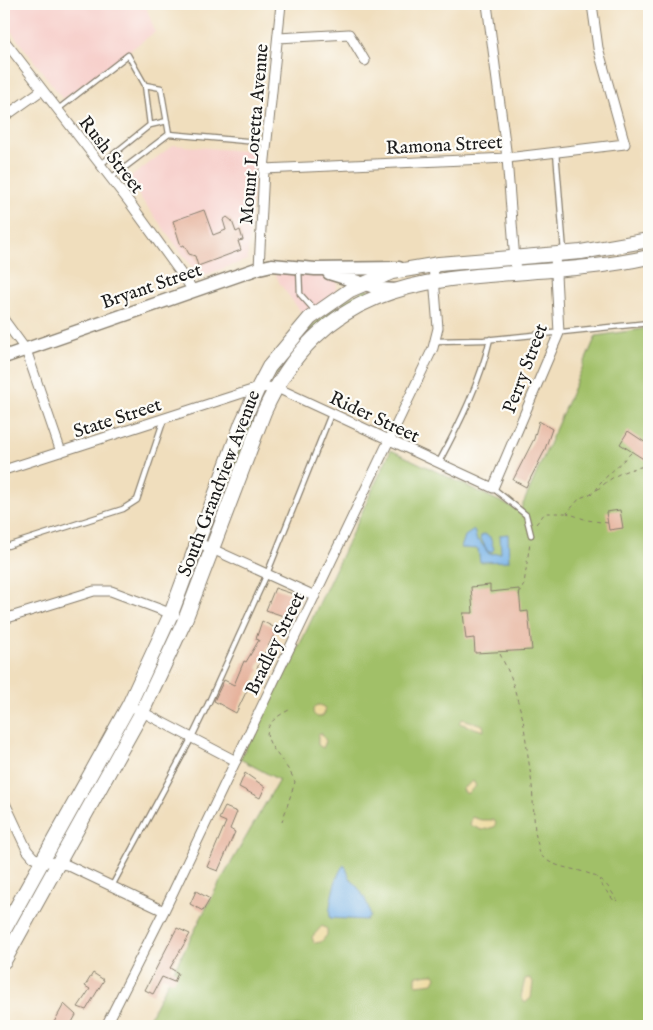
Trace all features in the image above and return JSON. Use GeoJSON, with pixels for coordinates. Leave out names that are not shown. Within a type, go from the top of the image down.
{"type":"FeatureCollection","features":[{"type":"Feature","properties":{"kind":"main road","name":"South Grandview Avenue"},"geometry":{"type":"LineString","coordinates":[[4,961],[171,614],[242,423],[258,388],[292,337],[317,313],[338,297],[392,272],[432,265],[560,254],[649,240]]}},
{"type":"Feature","properties":{"kind":"main road","name":"South Grandview Avenue"},"geometry":{"type":"LineString","coordinates":[[4,930],[50,862],[142,712],[185,620],[275,387],[296,355],[326,326],[358,304],[396,290],[435,280],[556,271],[649,257]]}},
{"type":"Feature","properties":{"kind":"main road","name":"Bryant Street"},"geometry":{"type":"LineString","coordinates":[[4,357],[259,268],[272,265],[315,269]]}},
{"type":"Feature","properties":{"kind":"main road"},"geometry":{"type":"LineString","coordinates":[[315,269],[414,268]]}},
{"type":"Feature","properties":{"kind":"main road"},"geometry":{"type":"LineString","coordinates":[[315,269],[386,290],[396,290]]}},
{"type":"Feature","properties":{"kind":"main road"},"geometry":{"type":"LineString","coordinates":[[336,276],[342,283],[338,297]]}},
{"type":"Feature","properties":{"kind":"street","name":"Mount Loretta Avenue"},"geometry":{"type":"LineString","coordinates":[[259,268],[264,168],[281,4]]}},
{"type":"Feature","properties":{"kind":"street"},"geometry":{"type":"LineString","coordinates":[[487,4],[507,158],[516,274]]}},
{"type":"Feature","properties":{"kind":"street","name":"Ramona Street"},"geometry":{"type":"LineString","coordinates":[[264,168],[507,158],[625,144],[598,48],[592,4]]}},
{"type":"Feature","properties":{"kind":"street"},"geometry":{"type":"LineString","coordinates":[[278,38],[349,34],[366,61]]}},
{"type":"Feature","properties":{"kind":"street","name":"Rush Street"},"geometry":{"type":"LineString","coordinates":[[4,40],[111,178],[193,290]]}},
{"type":"Feature","properties":{"kind":"street"},"geometry":{"type":"LineString","coordinates":[[4,117],[42,90]]}},
{"type":"Feature","properties":{"kind":"street","name":"Perry Street"},"geometry":{"type":"LineString","coordinates":[[492,488],[559,333],[556,271],[560,254]]}},
{"type":"Feature","properties":{"kind":"street","name":"Bradley Street"},"geometry":{"type":"LineString","coordinates":[[106,1026],[164,911],[436,341],[438,328],[435,280],[432,265]]}},
{"type":"Feature","properties":{"kind":"street"},"geometry":{"type":"LineString","coordinates":[[4,320],[26,350],[62,452]]}},
{"type":"Feature","properties":{"kind":"street","name":"Rider Street"},"geometry":{"type":"LineString","coordinates":[[241,394],[258,388],[275,387],[492,488]]}},
{"type":"Feature","properties":{"kind":"street","name":"State Street"},"geometry":{"type":"LineString","coordinates":[[4,470],[241,394]]}},
{"type":"Feature","properties":{"kind":"street"},"geometry":{"type":"LineString","coordinates":[[197,542],[315,596]]}},
{"type":"Feature","properties":{"kind":"street"},"geometry":{"type":"LineString","coordinates":[[4,619],[94,591],[111,591],[185,620]]}},
{"type":"Feature","properties":{"kind":"street"},"geometry":{"type":"LineString","coordinates":[[129,704],[191,739],[236,761]]}},
{"type":"Feature","properties":{"kind":"street"},"geometry":{"type":"LineString","coordinates":[[4,801],[26,850],[50,862],[112,886],[164,911]]}},
{"type":"Feature","properties":{"kind":"lane"},"geometry":{"type":"LineString","coordinates":[[57,110],[128,55],[145,85],[150,125]]}},
{"type":"Feature","properties":{"kind":"lane"},"geometry":{"type":"LineString","coordinates":[[145,85],[161,88],[169,134]]}},
{"type":"Feature","properties":{"kind":"lane"},"geometry":{"type":"LineString","coordinates":[[100,164],[150,125],[167,120]]}},
{"type":"Feature","properties":{"kind":"lane"},"geometry":{"type":"LineString","coordinates":[[111,178],[169,134],[267,143]]}},
{"type":"Feature","properties":{"kind":"lane"},"geometry":{"type":"LineString","coordinates":[[556,152],[560,254]]}},
{"type":"Feature","properties":{"kind":"lane"},"geometry":{"type":"LineString","coordinates":[[299,268],[300,294],[317,313]]}},
{"type":"Feature","properties":{"kind":"lane"},"geometry":{"type":"LineString","coordinates":[[436,341],[490,339],[649,323]]}},
{"type":"Feature","properties":{"kind":"lane"},"geometry":{"type":"LineString","coordinates":[[439,464],[464,415],[484,364],[490,339]]}},
{"type":"Feature","properties":{"kind":"lane"},"geometry":{"type":"LineString","coordinates":[[112,886],[191,739],[267,574],[331,414]]}},
{"type":"Feature","properties":{"kind":"lane"},"geometry":{"type":"LineString","coordinates":[[4,547],[124,509],[137,500],[164,419]]}},
{"type":"Feature","properties":{"kind":"lane"},"geometry":{"type":"LineString","coordinates":[[492,488],[526,515],[531,535]]}},
{"type":"Feature","properties":{"kind":"path"},"geometry":{"type":"LineString","coordinates":[[594,492],[600,483],[632,452]]}},
{"type":"Feature","properties":{"kind":"path"},"geometry":{"type":"LineString","coordinates":[[567,513],[580,498],[594,492],[614,475],[626,469],[649,464]]}},
{"type":"Feature","properties":{"kind":"path"},"geometry":{"type":"LineString","coordinates":[[519,595],[524,584],[531,535],[538,520],[545,513],[567,513],[587,520],[608,523]]}},
{"type":"Feature","properties":{"kind":"path"},"geometry":{"type":"LineString","coordinates":[[500,654],[511,677],[523,719],[532,785],[535,832],[540,854],[552,864],[600,879],[617,900],[615,902],[599,882],[600,879]]}},
{"type":"Feature","properties":{"kind":"path"},"geometry":{"type":"LineString","coordinates":[[282,822],[295,782],[270,745],[268,729],[275,717],[289,710]]}},
{"type":"Feature","properties":{"kind":"shaded area"},"geometry":{"type":"Polygon","coordinates":[[[4,4],[145,4],[155,32],[63,99],[4,22],[4,4]]]}},
{"type":"Feature","properties":{"kind":"shaded area"},"geometry":{"type":"Polygon","coordinates":[[[173,145],[257,152],[247,260],[200,277],[127,180],[173,145]]]}},
{"type":"Feature","properties":{"kind":"shaded area"},"geometry":{"type":"Polygon","coordinates":[[[273,268],[330,276],[336,280],[337,287],[334,293],[304,316],[280,284],[273,268]]]}},
{"type":"Feature","properties":{"kind":"green space"},"geometry":{"type":"Polygon","coordinates":[[[366,289],[375,291],[345,307],[342,302],[366,289]]]}},
{"type":"Feature","properties":{"kind":"green space"},"geometry":{"type":"Polygon","coordinates":[[[338,305],[342,309],[313,331],[276,375],[272,376],[272,373],[303,332],[338,305]]]}},
{"type":"Feature","properties":{"kind":"green space"},"geometry":{"type":"Polygon","coordinates":[[[649,328],[649,1026],[145,1026],[216,889],[279,780],[240,759],[304,636],[391,450],[520,511],[596,336],[649,328]]]}},
{"type":"Feature","properties":{"kind":"green space"},"geometry":{"type":"Polygon","coordinates":[[[260,397],[262,402],[212,533],[208,534],[239,446],[260,397]]]}},
{"type":"Feature","properties":{"kind":"sand"},"geometry":{"type":"Polygon","coordinates":[[[317,705],[321,705],[325,711],[321,717],[317,717],[313,713],[313,709],[317,705]]]}},
{"type":"Feature","properties":{"kind":"sand"},"geometry":{"type":"Polygon","coordinates":[[[462,719],[483,725],[484,731],[459,723],[462,719]]]}},
{"type":"Feature","properties":{"kind":"sand"},"geometry":{"type":"Polygon","coordinates":[[[321,733],[326,741],[323,748],[318,745],[318,734],[321,733]]]}},
{"type":"Feature","properties":{"kind":"sand"},"geometry":{"type":"Polygon","coordinates":[[[473,781],[476,786],[468,793],[464,793],[462,789],[473,781]]]}},
{"type":"Feature","properties":{"kind":"sand"},"geometry":{"type":"Polygon","coordinates":[[[472,817],[481,820],[493,820],[496,823],[494,827],[482,830],[470,825],[472,817]]]}},
{"type":"Feature","properties":{"kind":"sand"},"geometry":{"type":"Polygon","coordinates":[[[322,926],[327,929],[327,935],[321,942],[314,943],[312,937],[322,926]]]}},
{"type":"Feature","properties":{"kind":"sand"},"geometry":{"type":"Polygon","coordinates":[[[434,974],[436,977],[433,983],[416,985],[416,976],[434,974]]]}},
{"type":"Feature","properties":{"kind":"sand"},"geometry":{"type":"Polygon","coordinates":[[[530,978],[533,982],[531,998],[525,1003],[521,997],[525,979],[530,978]]]}},
{"type":"Feature","properties":{"kind":"water"},"geometry":{"type":"Polygon","coordinates":[[[474,530],[477,541],[479,540],[489,554],[501,553],[500,535],[508,534],[509,561],[480,562],[478,549],[461,548],[465,536],[474,530]]]}},
{"type":"Feature","properties":{"kind":"water"},"geometry":{"type":"Polygon","coordinates":[[[484,534],[490,537],[494,549],[492,552],[488,552],[480,537],[484,534]]]}},
{"type":"Feature","properties":{"kind":"water"},"geometry":{"type":"Polygon","coordinates":[[[344,865],[366,901],[370,917],[366,920],[330,918],[333,890],[344,865]]]}},
{"type":"Feature","properties":{"kind":"building"},"geometry":{"type":"Polygon","coordinates":[[[204,210],[213,235],[226,230],[223,220],[227,217],[232,221],[236,232],[240,230],[243,240],[238,241],[241,250],[198,266],[195,256],[189,254],[184,245],[181,246],[173,221],[204,210]]]}},
{"type":"Feature","properties":{"kind":"building"},"geometry":{"type":"Polygon","coordinates":[[[539,421],[552,429],[544,452],[526,487],[513,480],[534,439],[539,421]]]}},
{"type":"Feature","properties":{"kind":"building"},"geometry":{"type":"Polygon","coordinates":[[[628,431],[649,445],[649,453],[645,460],[620,444],[628,431]]]}},
{"type":"Feature","properties":{"kind":"building"},"geometry":{"type":"Polygon","coordinates":[[[620,510],[623,528],[609,530],[606,512],[620,510]]]}},
{"type":"Feature","properties":{"kind":"building"},"geometry":{"type":"Polygon","coordinates":[[[490,585],[490,592],[519,589],[521,612],[528,611],[532,650],[475,653],[474,638],[466,639],[463,613],[473,613],[471,587],[490,585]]]}},
{"type":"Feature","properties":{"kind":"building"},"geometry":{"type":"Polygon","coordinates":[[[275,588],[296,595],[289,618],[266,610],[275,588]]]}},
{"type":"Feature","properties":{"kind":"building"},"geometry":{"type":"Polygon","coordinates":[[[262,621],[277,629],[257,668],[259,670],[251,687],[249,686],[236,713],[214,701],[224,680],[234,685],[244,661],[246,662],[259,640],[256,639],[262,621]]]}},
{"type":"Feature","properties":{"kind":"building"},"geometry":{"type":"Polygon","coordinates":[[[245,773],[265,787],[260,798],[239,787],[245,773]]]}},
{"type":"Feature","properties":{"kind":"building"},"geometry":{"type":"Polygon","coordinates":[[[225,807],[237,812],[230,829],[235,832],[218,871],[207,867],[226,822],[219,819],[225,807]]]}},
{"type":"Feature","properties":{"kind":"building"},"geometry":{"type":"Polygon","coordinates":[[[196,891],[210,899],[203,911],[190,904],[196,891]]]}},
{"type":"Feature","properties":{"kind":"building"},"geometry":{"type":"Polygon","coordinates":[[[177,928],[190,934],[170,968],[178,973],[174,982],[162,977],[153,994],[145,990],[177,928]]]}},
{"type":"Feature","properties":{"kind":"building"},"geometry":{"type":"Polygon","coordinates":[[[93,973],[104,980],[86,1010],[78,1007],[90,989],[85,986],[93,973]]]}},
{"type":"Feature","properties":{"kind":"building"},"geometry":{"type":"Polygon","coordinates":[[[64,1004],[76,1015],[70,1026],[52,1026],[64,1004]]]}}]}
